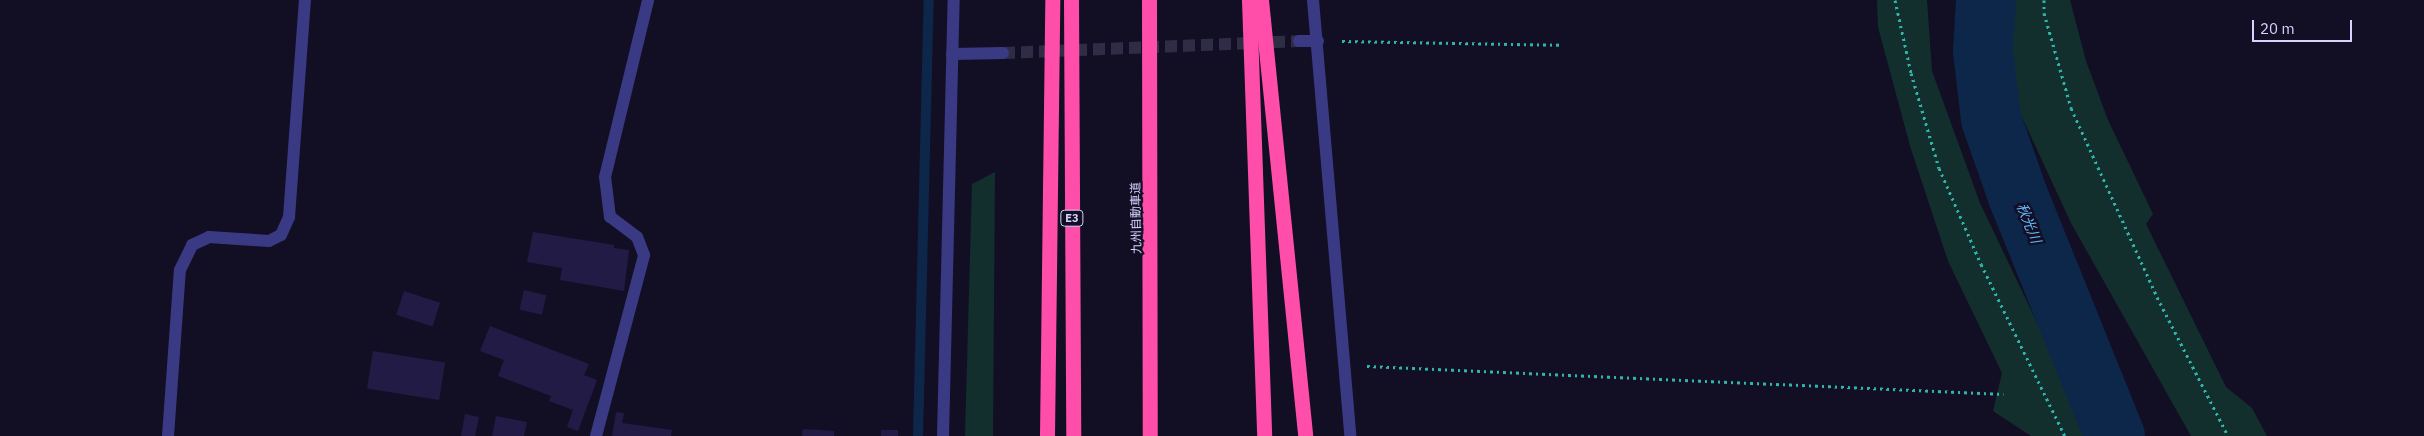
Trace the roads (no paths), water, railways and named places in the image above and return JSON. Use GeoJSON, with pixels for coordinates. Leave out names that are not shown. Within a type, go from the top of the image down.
{"type":"FeatureCollection","features":[{"type":"Feature","properties":{"kind":"highway"},"geometry":{"type":"LineString","coordinates":[[1047,436],[1052,0]]}},
{"type":"Feature","properties":{"kind":"highway","name":"E3"},"geometry":{"type":"LineString","coordinates":[[1071,0],[1072,436]]}},
{"type":"Feature","properties":{"kind":"highway","name":"九州自動車道"},"geometry":{"type":"LineString","coordinates":[[1149,0],[1150,436]]}},
{"type":"Feature","properties":{"kind":"highway"},"geometry":{"type":"LineString","coordinates":[[1249,0],[1264,436]]}},
{"type":"Feature","properties":{"kind":"highway"},"geometry":{"type":"LineString","coordinates":[[1261,0],[1305,436]]}},
{"type":"Feature","properties":{"kind":"highway"},"geometry":{"type":"LineString","coordinates":[[1151,276],[1161,436]]}},
{"type":"Feature","properties":{"kind":"street"},"geometry":{"type":"LineString","coordinates":[[168,436],[180,270],[192,245],[209,237],[269,241],[281,235],[289,217],[305,0]]}},
{"type":"Feature","properties":{"kind":"street"},"geometry":{"type":"LineString","coordinates":[[596,436],[644,255],[637,237],[610,217],[605,177],[648,0]]}},
{"type":"Feature","properties":{"kind":"street"},"geometry":{"type":"LineString","coordinates":[[943,436],[954,0]]}},
{"type":"Feature","properties":{"kind":"street"},"geometry":{"type":"LineString","coordinates":[[1313,0],[1346,365],[1350,436]]}},
{"type":"Feature","properties":{"kind":"street"},"geometry":{"type":"LineString","coordinates":[[1299,41],[1318,40]]}},
{"type":"Feature","properties":{"kind":"street"},"geometry":{"type":"LineString","coordinates":[[952,54],[1003,53]]}},
{"type":"Feature","properties":{"kind":"waterway"},"geometry":{"type":"LineString","coordinates":[[918,436],[929,0]]}},
{"type":"Feature","properties":{"kind":"waterway","name":"秋光川"},"geometry":{"type":"LineString","coordinates":[[1986,0],[1983,51],[1991,119],[2018,196],[2115,436]]}},
{"type":"Feature","properties":{"kind":"tunnel"},"geometry":{"type":"LineString","coordinates":[[1003,53],[1299,41]]}}]}
